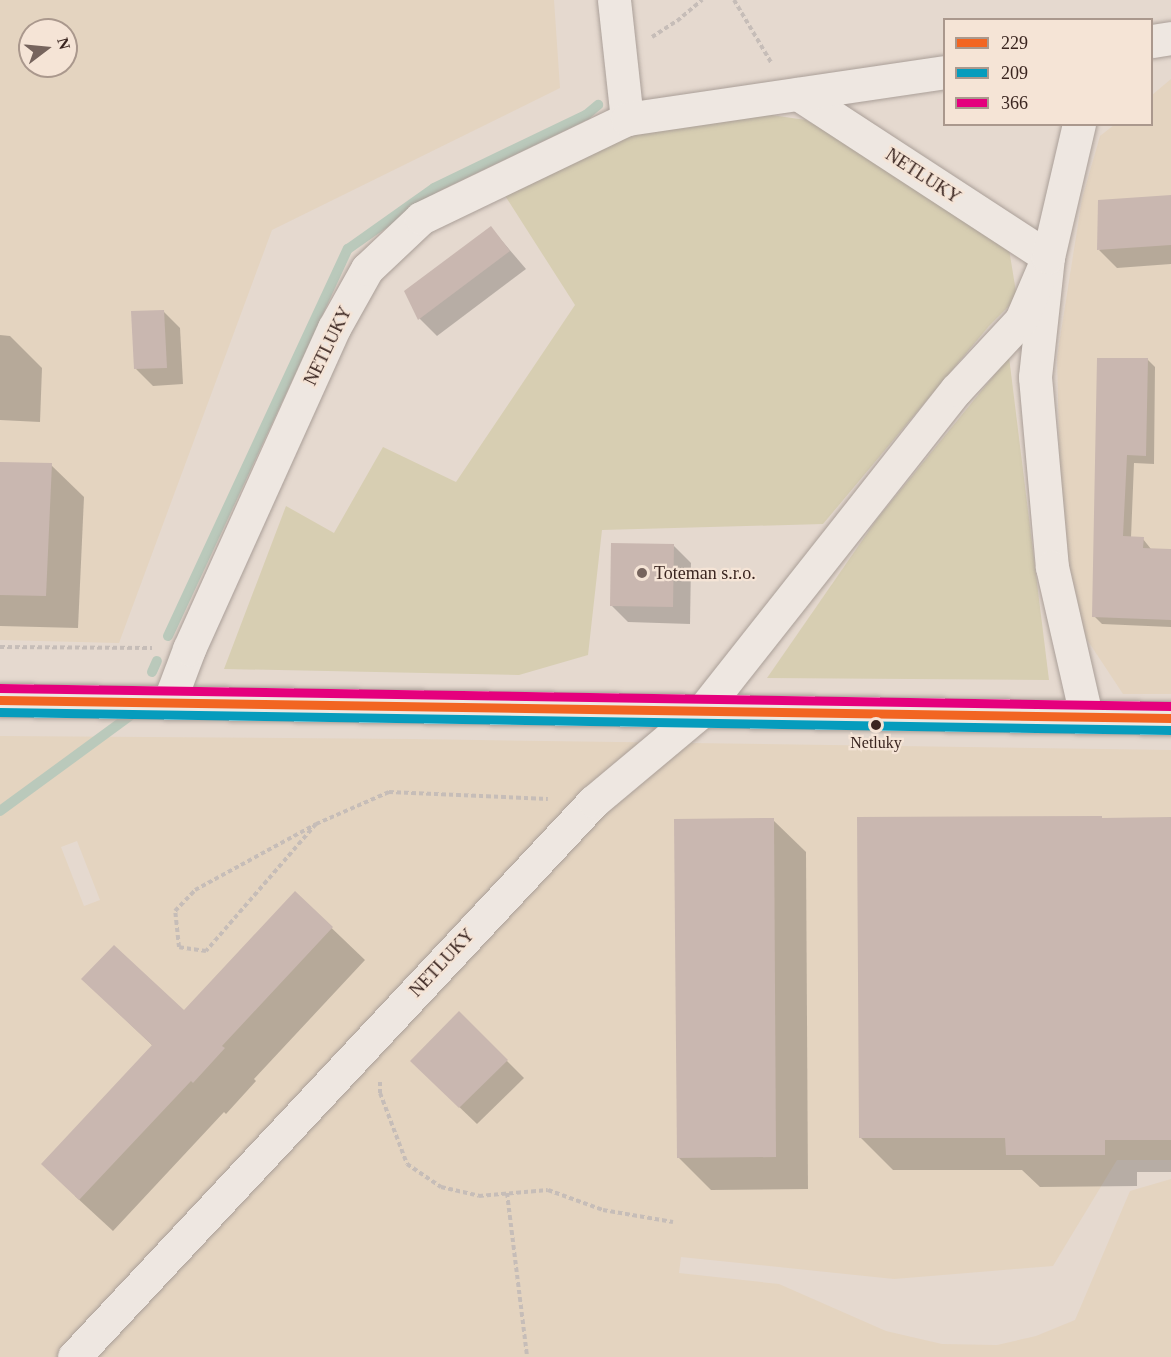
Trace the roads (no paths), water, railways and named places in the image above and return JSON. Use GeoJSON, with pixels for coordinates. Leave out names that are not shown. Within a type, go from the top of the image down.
{"type":"FeatureCollection","features":[{"type":"Feature","properties":{"kind":"street"},"geometry":{"type":"LineString","coordinates":[[614,0],[627,119]]}},
{"type":"Feature","properties":{"kind":"street"},"geometry":{"type":"LineString","coordinates":[[1153,41],[1171,38]]}},
{"type":"Feature","properties":{"kind":"street","name":"NETLUKY"},"geometry":{"type":"LineString","coordinates":[[170,702],[189,649],[334,328],[368,268],[421,218],[627,119],[943,72]]}},
{"type":"Feature","properties":{"kind":"street","name":"NETLUKY"},"geometry":{"type":"LineString","coordinates":[[798,94],[1048,257]]}},
{"type":"Feature","properties":{"kind":"street","name":"NETLUKY"},"geometry":{"type":"LineString","coordinates":[[1079,126],[1048,257],[1035,377],[1052,567],[1086,716]]}},
{"type":"Feature","properties":{"kind":"street","name":"NETLUKY"},"geometry":{"type":"LineString","coordinates":[[74,1357],[594,801],[703,710],[956,390],[1021,320],[1048,257]]}},
{"type":"Feature","properties":{"kind":"street"},"geometry":{"type":"LineString","coordinates":[[0,700],[1171,718]]}},
{"type":"Feature","properties":{"kind":"waterway"},"geometry":{"type":"LineString","coordinates":[[168,636],[348,249],[434,188],[586,115],[598,105]]}},
{"type":"Feature","properties":{"kind":"waterway"},"geometry":{"type":"LineString","coordinates":[[152,672],[157,661]]}},
{"type":"Feature","properties":{"kind":"waterway"},"geometry":{"type":"LineString","coordinates":[[0,811],[131,715]]}},
{"type":"Feature","properties":{"kind":"place","name":"Toteman s.r.o."},"geometry":{"type":"Point","coordinates":[642,573]}},
{"type":"Feature","properties":{"kind":"place","name":"Netluky"},"geometry":{"type":"Point","coordinates":[876,725]}}]}
